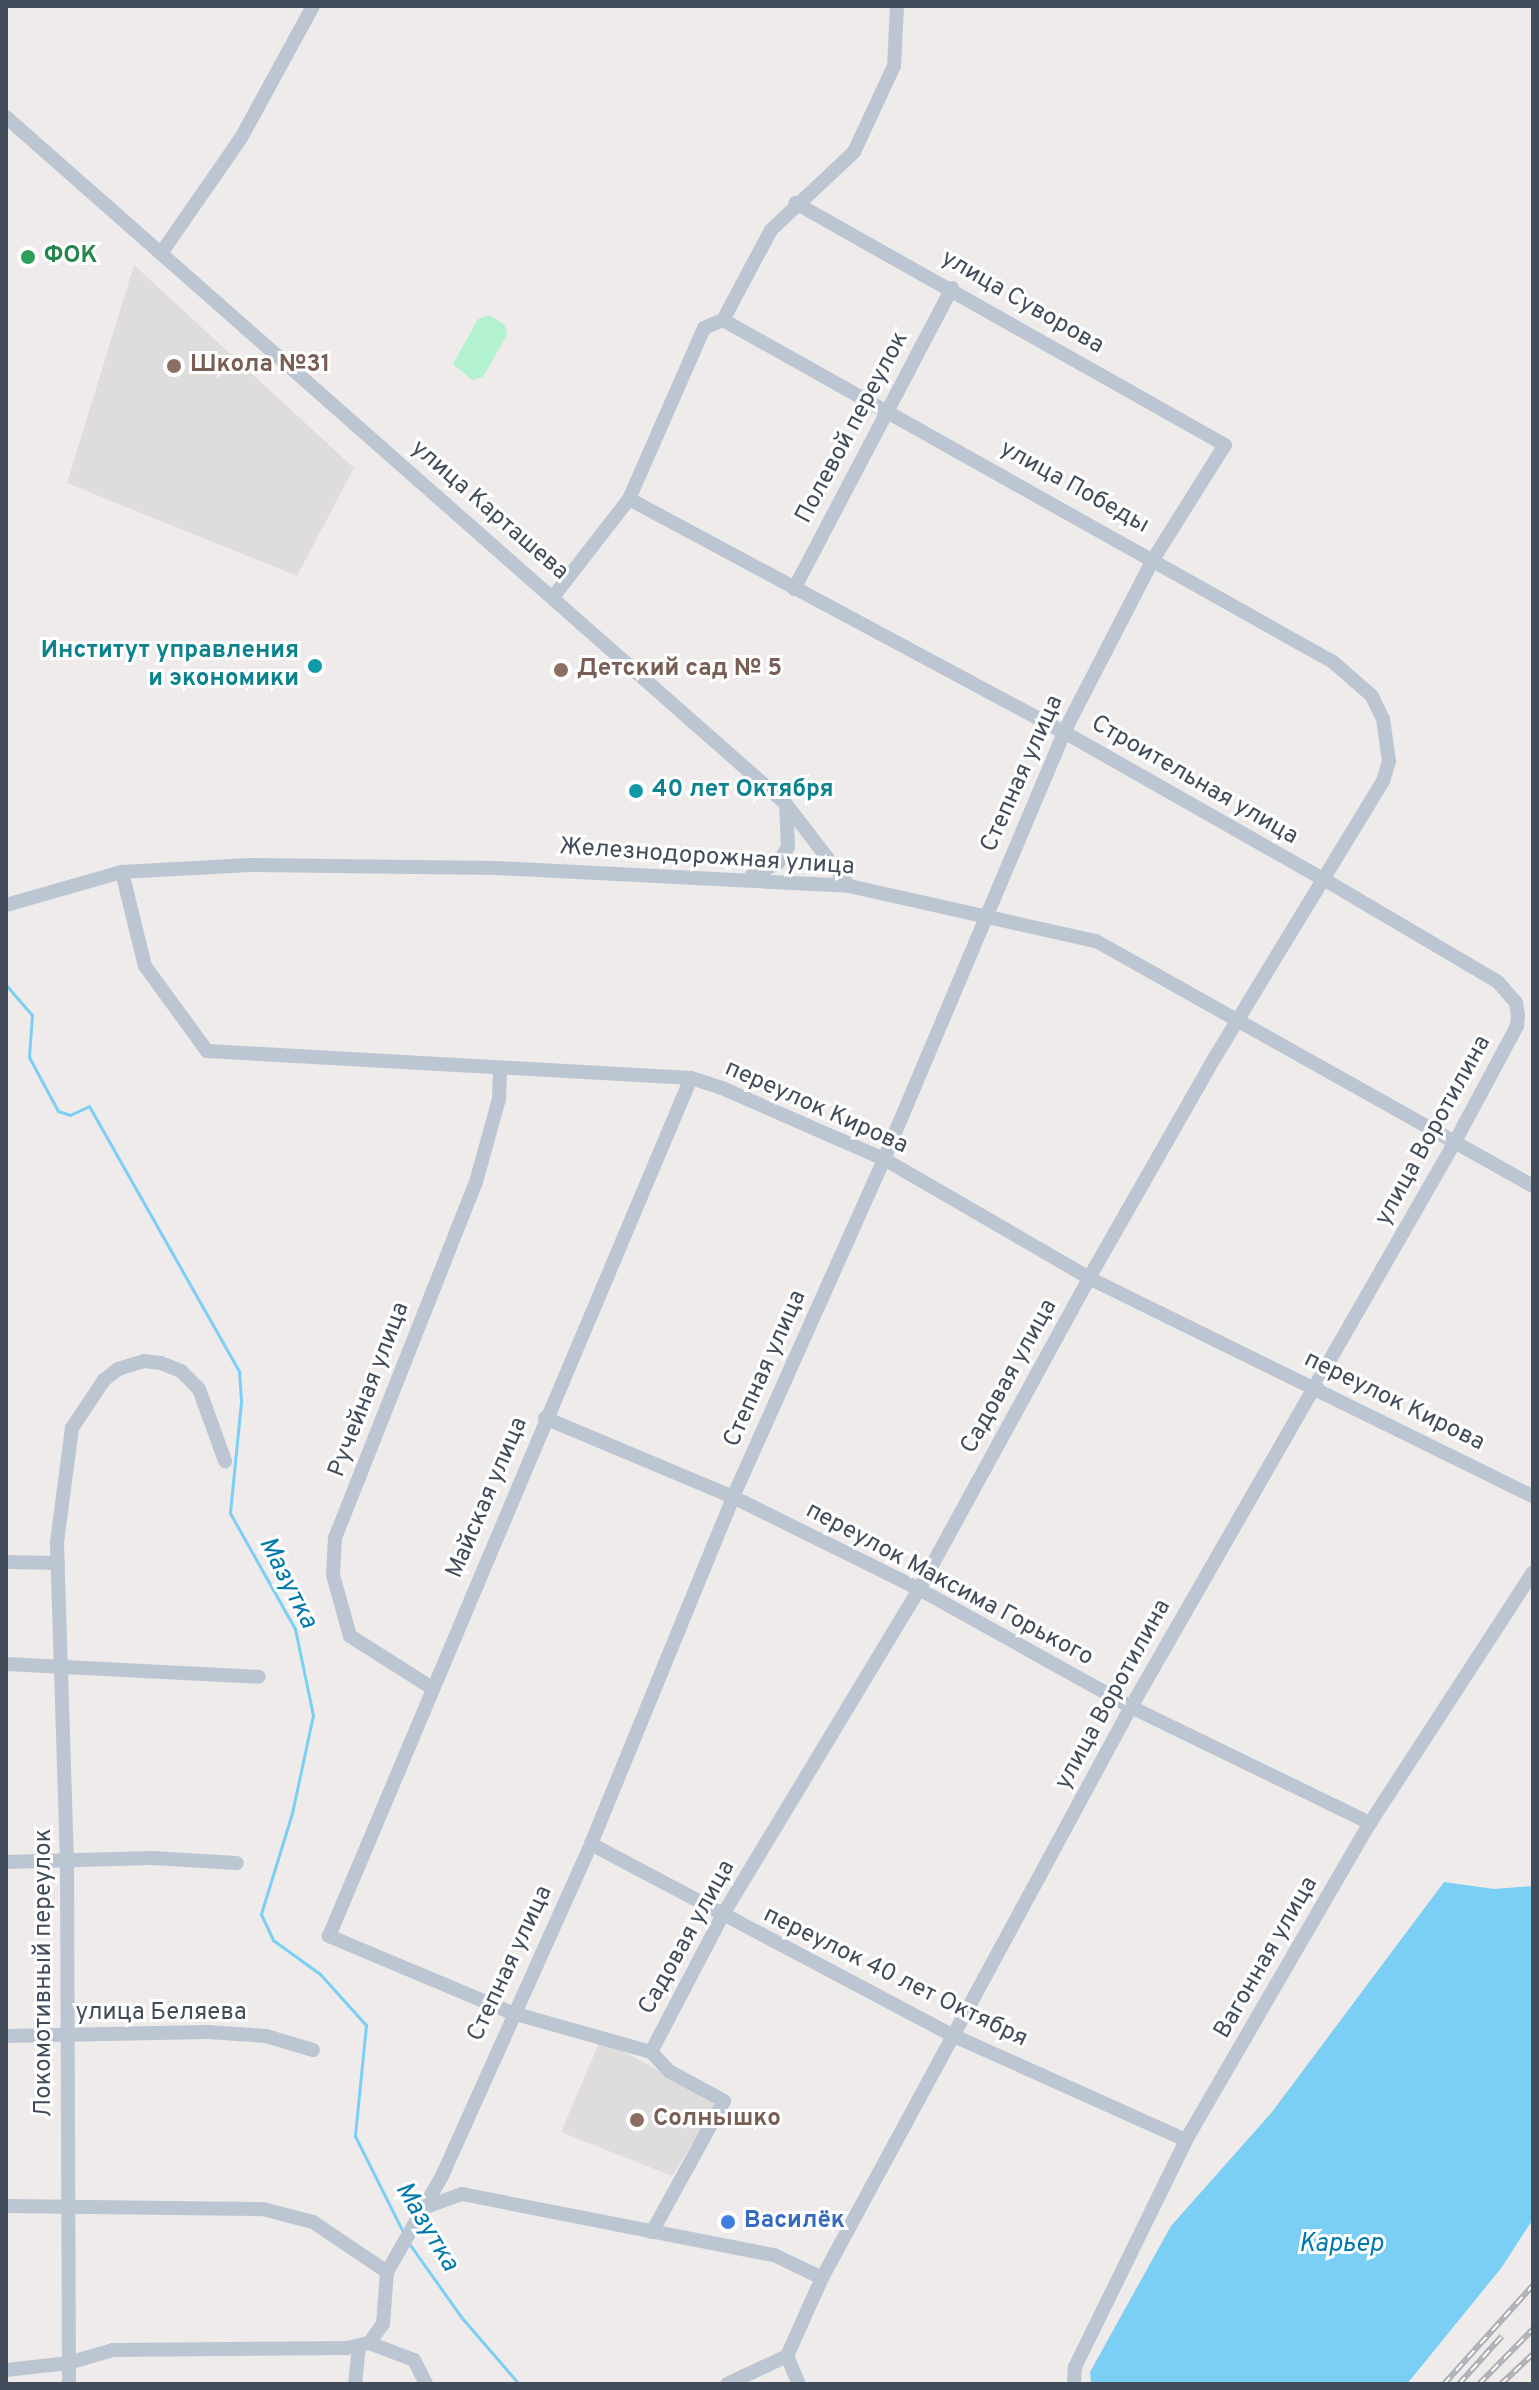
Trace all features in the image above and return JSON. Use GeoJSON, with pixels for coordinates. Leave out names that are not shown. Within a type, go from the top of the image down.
{"type":"FeatureCollection","features":[{"type":"Feature","properties":{"kind":"street"},"geometry":{"type":"LineString","coordinates":[[162,252],[241,138],[313,6]]}},
{"type":"Feature","properties":{"kind":"street"},"geometry":{"type":"LineString","coordinates":[[553,597],[629,499],[694,343],[704,328],[723,320],[756,252],[795,203],[854,152],[894,66],[897,6]]}},
{"type":"Feature","properties":{"kind":"street","name":"улица Карташева"},"geometry":{"type":"LineString","coordinates":[[6,117],[786,804],[849,886]]}},
{"type":"Feature","properties":{"kind":"street","name":"улица Суворова"},"geometry":{"type":"LineString","coordinates":[[795,203],[952,288],[1225,445]]}},
{"type":"Feature","properties":{"kind":"street","name":"Полевой переулок"},"geometry":{"type":"LineString","coordinates":[[794,589],[952,288]]}},
{"type":"Feature","properties":{"kind":"street","name":"улица Победы"},"geometry":{"type":"LineString","coordinates":[[723,320],[1154,558],[1345,669],[1372,696],[1383,719]]}},
{"type":"Feature","properties":{"kind":"street","name":"Степная улица"},"geometry":{"type":"LineString","coordinates":[[364,2344],[383,2324],[387,2272],[426,2207],[591,1844],[733,1497],[884,1159],[1064,732],[1154,558],[1225,445]]}},
{"type":"Feature","properties":{"kind":"street","name":"Строительная улица"},"geometry":{"type":"LineString","coordinates":[[629,499],[1064,732],[1325,880],[1498,982],[1516,1003]]}},
{"type":"Feature","properties":{"kind":"street","name":"Садовая улица"},"geometry":{"type":"LineString","coordinates":[[651,2052],[722,1916],[919,1589],[1089,1278],[1237,1021],[1383,781],[1389,761],[1383,719]]}},
{"type":"Feature","properties":{"kind":"street"},"geometry":{"type":"LineString","coordinates":[[747,877],[778,863],[788,847],[786,804]]}},
{"type":"Feature","properties":{"kind":"street","name":"Железнодорожная улица"},"geometry":{"type":"LineString","coordinates":[[6,905],[122,872],[266,865],[747,877],[849,886],[1096,941],[1456,1140],[1533,1186]]}},
{"type":"Feature","properties":{"kind":"street","name":"переулок Кирова"},"geometry":{"type":"LineString","coordinates":[[122,872],[145,966],[207,1051],[691,1078],[884,1159],[1089,1278],[1533,1496]]}},
{"type":"Feature","properties":{"kind":"street","name":"улица Воротилина"},"geometry":{"type":"LineString","coordinates":[[787,2356],[822,2278],[1131,1707],[1456,1140],[1517,1026],[1516,1003]]}},
{"type":"Feature","properties":{"kind":"street","name":"Ручейная улица"},"geometry":{"type":"LineString","coordinates":[[432,1688],[350,1636],[333,1575],[335,1538],[476,1182],[499,1099],[500,1069]]}},
{"type":"Feature","properties":{"kind":"street","name":"Майская улица"},"geometry":{"type":"LineString","coordinates":[[329,1936],[691,1078]]}},
{"type":"Feature","properties":{"kind":"street","name":"Локомотивный переулок"},"geometry":{"type":"LineString","coordinates":[[69,2384],[67,1862],[58,1563],[72,1428],[104,1380],[118,1369],[144,1361],[181,1371],[210,1408],[225,1461]]}},
{"type":"Feature","properties":{"kind":"street","name":"переулок Максима Горького"},"geometry":{"type":"LineString","coordinates":[[545,1418],[733,1497],[919,1589],[1131,1707],[1370,1823]]}},
{"type":"Feature","properties":{"kind":"street"},"geometry":{"type":"LineString","coordinates":[[6,1562],[58,1563]]}},
{"type":"Feature","properties":{"kind":"street","name":"Вагонная улица"},"geometry":{"type":"LineString","coordinates":[[1074,2384],[1075,2367],[1186,2140],[1370,1823],[1533,1572]]}},
{"type":"Feature","properties":{"kind":"street"},"geometry":{"type":"LineString","coordinates":[[6,1664],[259,1677]]}},
{"type":"Feature","properties":{"kind":"street","name":"переулок 40 лет Октября"},"geometry":{"type":"LineString","coordinates":[[591,1844],[952,2035],[1186,2140]]}},
{"type":"Feature","properties":{"kind":"street"},"geometry":{"type":"LineString","coordinates":[[6,1862],[237,1863]]}},
{"type":"Feature","properties":{"kind":"street","name":"Садовая улица"},"geometry":{"type":"LineString","coordinates":[[329,1936],[512,2013],[651,2052],[669,2071],[724,2101],[652,2232]]}},
{"type":"Feature","properties":{"kind":"street","name":"улица Беляева"},"geometry":{"type":"LineString","coordinates":[[6,2036],[208,2032],[266,2036],[313,2050]]}},
{"type":"Feature","properties":{"kind":"street"},"geometry":{"type":"LineString","coordinates":[[426,2207],[462,2194],[774,2255],[822,2278]]}},
{"type":"Feature","properties":{"kind":"street"},"geometry":{"type":"LineString","coordinates":[[6,2206],[263,2209],[313,2222],[387,2272]]}},
{"type":"Feature","properties":{"kind":"street"},"geometry":{"type":"LineString","coordinates":[[355,2384],[364,2344]]}},
{"type":"Feature","properties":{"kind":"street"},"geometry":{"type":"LineString","coordinates":[[6,2370],[68,2363],[113,2350],[364,2344],[414,2360],[426,2384]]}},
{"type":"Feature","properties":{"kind":"street"},"geometry":{"type":"LineString","coordinates":[[727,2384],[787,2356],[799,2384]]}},
{"type":"Feature","properties":{"kind":"shaded area","name":"Школа №31"},"geometry":{"type":"Polygon","coordinates":[[[134,265],[354,468],[297,576],[67,483],[134,265]]]}},
{"type":"Feature","properties":{"kind":"shaded area","name":"Солнышко"},"geometry":{"type":"Polygon","coordinates":[[[599,2043],[608,2043],[711,2099],[715,2108],[672,2176],[561,2132],[599,2043]]]}},
{"type":"Feature","properties":{"kind":"green space"},"geometry":{"type":"Polygon","coordinates":[[[489,315],[505,325],[507,335],[483,377],[472,380],[453,364],[478,319],[489,315]]]}},
{"type":"Feature","properties":{"kind":"water","name":"Карьер"},"geometry":{"type":"Polygon","coordinates":[[[1444,1882],[1494,1889],[1533,1886],[1533,2219],[1502,2267],[1407,2384],[1091,2384],[1090,2372],[1171,2226],[1272,2112],[1444,1882]]]}},
{"type":"Feature","properties":{"kind":"waterway","name":"Мазутка"},"geometry":{"type":"LineString","coordinates":[[6,985],[32,1015],[29,1057],[58,1111],[70,1115],[89,1106],[239,1371],[241,1402],[230,1513],[295,1629],[313,1715],[292,1813],[261,1914],[273,1940],[320,1974],[366,2025],[355,2136],[403,2232]]}},
{"type":"Feature","properties":{"kind":"waterway","name":"Мазутка"},"geometry":{"type":"LineString","coordinates":[[408,2242],[462,2318],[519,2384]]}},
{"type":"Feature","properties":{"kind":"railway"},"geometry":{"type":"LineString","coordinates":[[1444,2384],[1533,2285]]}},
{"type":"Feature","properties":{"kind":"railway"},"geometry":{"type":"LineString","coordinates":[[1479,2384],[1533,2329]]}},
{"type":"Feature","properties":{"kind":"railway"},"geometry":{"type":"LineString","coordinates":[[1459,2384],[1502,2336]]}},
{"type":"Feature","properties":{"kind":"railway"},"geometry":{"type":"LineString","coordinates":[[1501,2384],[1533,2354]]}},
{"type":"Feature","properties":{"kind":"place","name":"ФОК"},"geometry":{"type":"Point","coordinates":[28,257]}},
{"type":"Feature","properties":{"kind":"place","name":"Школа №31"},"geometry":{"type":"Point","coordinates":[174,366]}},
{"type":"Feature","properties":{"kind":"place","name":"Институт управления и экономики"},"geometry":{"type":"Point","coordinates":[315,666]}},
{"type":"Feature","properties":{"kind":"place","name":"Детский сад № 5"},"geometry":{"type":"Point","coordinates":[561,670]}},
{"type":"Feature","properties":{"kind":"place","name":"40 лет Октября"},"geometry":{"type":"Point","coordinates":[636,791]}},
{"type":"Feature","properties":{"kind":"place","name":"Солнышко"},"geometry":{"type":"Point","coordinates":[637,2120]}},
{"type":"Feature","properties":{"kind":"place","name":"Василёк"},"geometry":{"type":"Point","coordinates":[728,2222]}}]}
